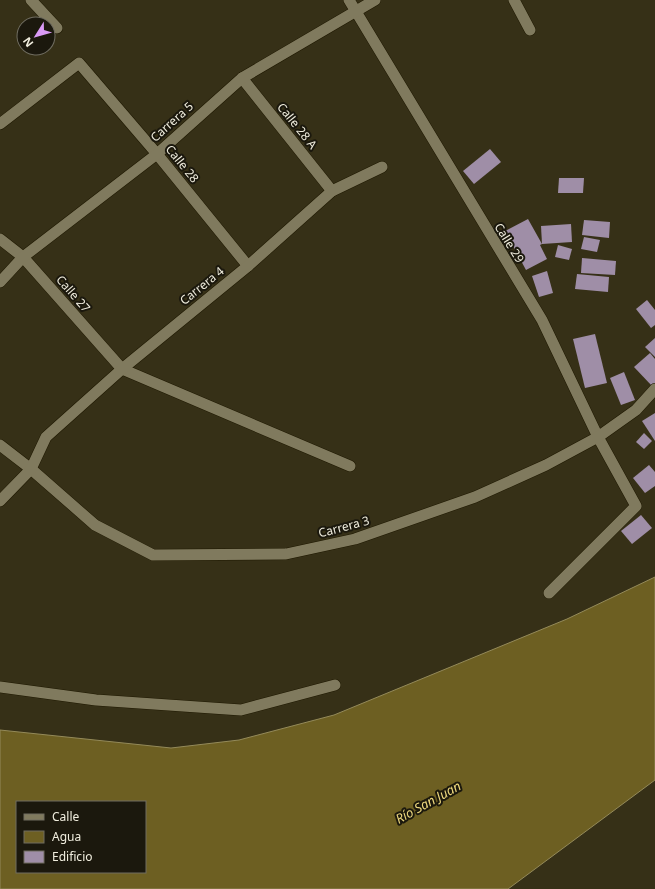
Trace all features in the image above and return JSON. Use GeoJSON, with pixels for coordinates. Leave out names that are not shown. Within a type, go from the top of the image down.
{"type":"FeatureCollection","features":[{"type":"Feature","properties":{"kind":"street"},"geometry":{"type":"LineString","coordinates":[[31,0],[57,28]]}},
{"type":"Feature","properties":{"kind":"street","name":"Calle 29"},"geometry":{"type":"LineString","coordinates":[[349,0],[470,198],[484,227],[542,320],[598,437],[636,506],[549,593]]}},
{"type":"Feature","properties":{"kind":"street","name":"Carrera 5"},"geometry":{"type":"LineString","coordinates":[[0,282],[23,257],[157,154],[242,78],[355,10],[375,0]]}},
{"type":"Feature","properties":{"kind":"street"},"geometry":{"type":"LineString","coordinates":[[514,0],[530,30]]}},
{"type":"Feature","properties":{"kind":"street","name":"Calle 28"},"geometry":{"type":"LineString","coordinates":[[0,124],[79,63],[157,154],[248,266]]}},
{"type":"Feature","properties":{"kind":"street","name":"Calle 28 A"},"geometry":{"type":"LineString","coordinates":[[242,78],[332,191]]}},
{"type":"Feature","properties":{"kind":"street","name":"Carrera 4"},"geometry":{"type":"LineString","coordinates":[[31,469],[46,437],[122,369],[248,266],[332,191],[382,167]]}},
{"type":"Feature","properties":{"kind":"street","name":"Calle 27"},"geometry":{"type":"LineString","coordinates":[[0,239],[23,257],[122,369]]}},
{"type":"Feature","properties":{"kind":"street"},"geometry":{"type":"LineString","coordinates":[[122,369],[350,466]]}},
{"type":"Feature","properties":{"kind":"street","name":"Carrera 3"},"geometry":{"type":"LineString","coordinates":[[0,446],[31,469],[95,525],[153,555],[286,554],[355,539],[475,497],[546,466],[598,437],[636,410],[655,389]]}},
{"type":"Feature","properties":{"kind":"street"},"geometry":{"type":"LineString","coordinates":[[0,501],[31,469]]}},
{"type":"Feature","properties":{"kind":"street"},"geometry":{"type":"LineString","coordinates":[[0,686],[96,700],[241,710],[335,685]]}},
{"type":"Feature","properties":{"kind":"water","name":"Río San Juan"},"geometry":{"type":"Polygon","coordinates":[[[655,577],[655,780],[508,889],[0,889],[0,730],[171,748],[239,740],[334,715],[567,619],[655,577]]]}},
{"type":"Feature","properties":{"kind":"building"},"geometry":{"type":"Polygon","coordinates":[[[490,149],[501,162],[474,184],[463,171],[490,149]]]}},
{"type":"Feature","properties":{"kind":"building"},"geometry":{"type":"Polygon","coordinates":[[[559,178],[584,178],[583,193],[558,193],[559,178]]]}},
{"type":"Feature","properties":{"kind":"building"},"geometry":{"type":"Polygon","coordinates":[[[528,219],[542,244],[540,245],[547,259],[526,270],[505,231],[528,219]]]}},
{"type":"Feature","properties":{"kind":"building"},"geometry":{"type":"Polygon","coordinates":[[[584,220],[610,222],[609,238],[582,235],[584,220]]]}},
{"type":"Feature","properties":{"kind":"building"},"geometry":{"type":"Polygon","coordinates":[[[571,224],[572,242],[542,244],[541,226],[571,224]]]}},
{"type":"Feature","properties":{"kind":"building"},"geometry":{"type":"Polygon","coordinates":[[[584,237],[600,240],[597,252],[581,249],[584,237]]]}},
{"type":"Feature","properties":{"kind":"building"},"geometry":{"type":"Polygon","coordinates":[[[558,245],[572,249],[569,260],[555,257],[558,245]]]}},
{"type":"Feature","properties":{"kind":"building"},"geometry":{"type":"Polygon","coordinates":[[[582,258],[616,261],[615,275],[581,273],[582,258]]]}},
{"type":"Feature","properties":{"kind":"building"},"geometry":{"type":"Polygon","coordinates":[[[547,271],[553,293],[539,297],[532,276],[547,271]]]}},
{"type":"Feature","properties":{"kind":"building"},"geometry":{"type":"Polygon","coordinates":[[[577,274],[609,277],[608,292],[575,289],[577,274]]]}},
{"type":"Feature","properties":{"kind":"building"},"geometry":{"type":"Polygon","coordinates":[[[647,300],[655,310],[655,325],[651,328],[636,309],[647,300]]]}},
{"type":"Feature","properties":{"kind":"building"},"geometry":{"type":"Polygon","coordinates":[[[595,334],[607,383],[585,388],[573,339],[595,334]]]}},
{"type":"Feature","properties":{"kind":"building"},"geometry":{"type":"Polygon","coordinates":[[[655,338],[655,357],[645,347],[655,338]]]}},
{"type":"Feature","properties":{"kind":"building"},"geometry":{"type":"Polygon","coordinates":[[[650,353],[655,359],[655,383],[652,386],[634,367],[650,353]]]}},
{"type":"Feature","properties":{"kind":"building"},"geometry":{"type":"Polygon","coordinates":[[[624,372],[635,400],[621,405],[610,378],[624,372]]]}},
{"type":"Feature","properties":{"kind":"building"},"geometry":{"type":"Polygon","coordinates":[[[655,413],[655,441],[642,421],[655,413]]]}},
{"type":"Feature","properties":{"kind":"building"},"geometry":{"type":"Polygon","coordinates":[[[644,433],[652,441],[644,449],[636,442],[644,433]]]}},
{"type":"Feature","properties":{"kind":"building"},"geometry":{"type":"Polygon","coordinates":[[[649,465],[655,472],[655,486],[645,493],[633,478],[649,465]]]}},
{"type":"Feature","properties":{"kind":"building"},"geometry":{"type":"Polygon","coordinates":[[[641,515],[652,528],[632,544],[621,531],[641,515]]]}}]}
